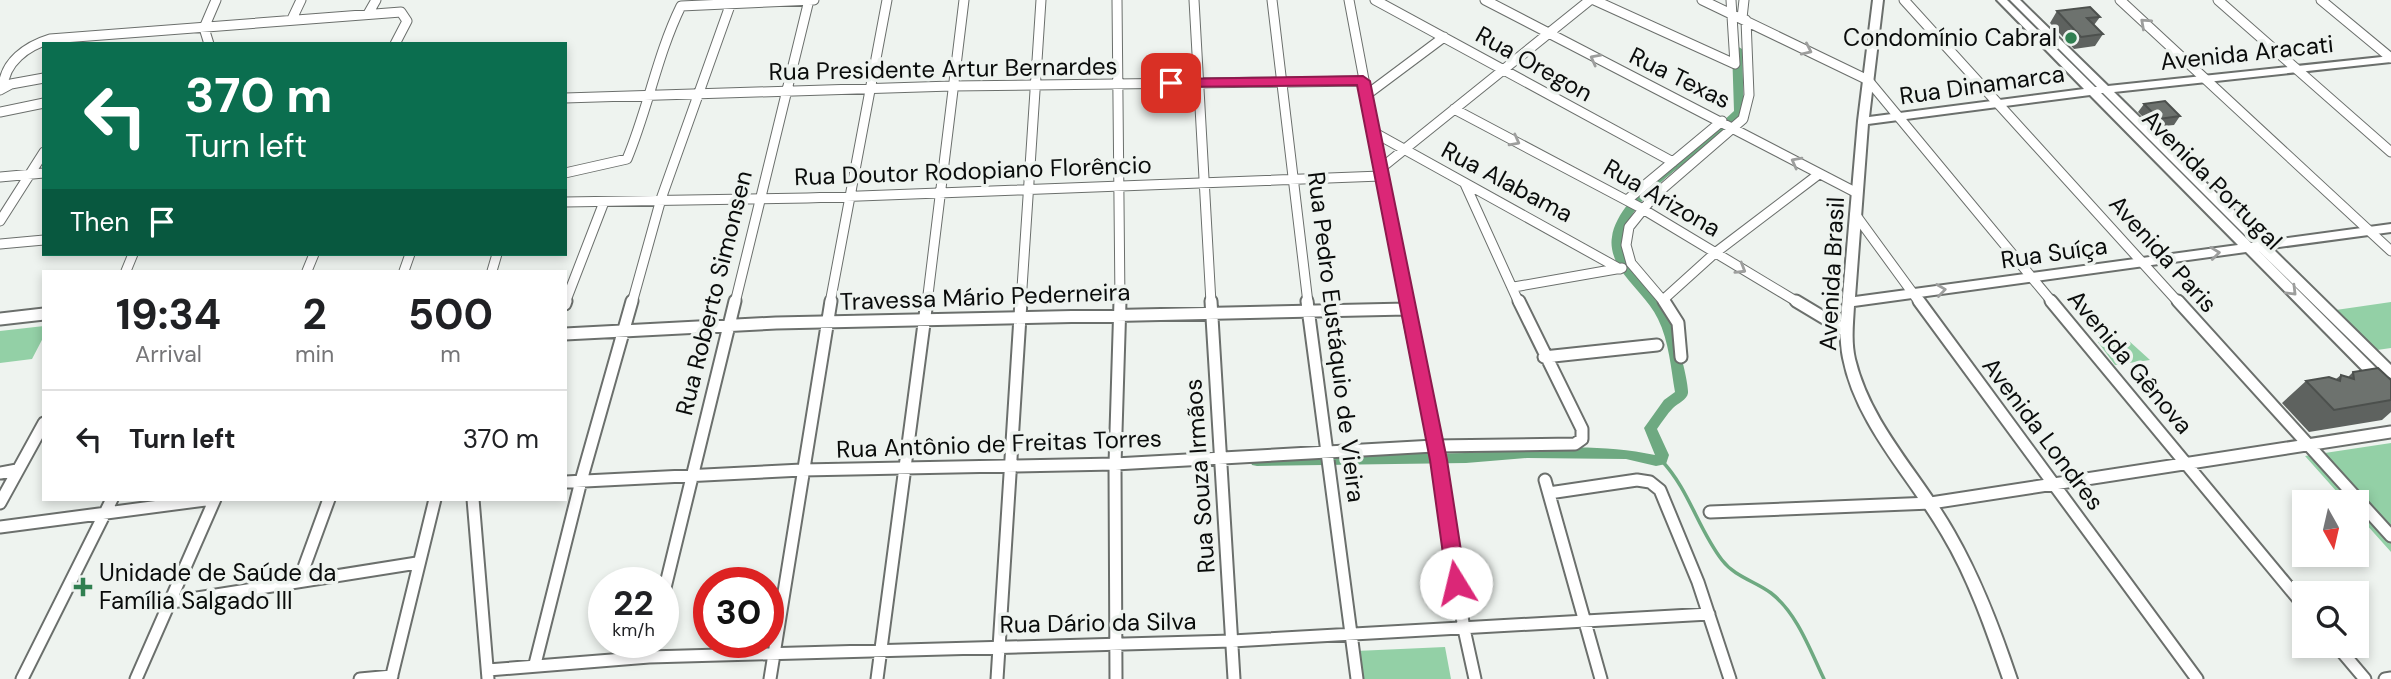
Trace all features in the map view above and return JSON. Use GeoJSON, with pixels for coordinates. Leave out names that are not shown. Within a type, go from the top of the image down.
{"type":"FeatureCollection","features":[{"type":"Feature","properties":{"kind":"street"},"geometry":{"type":"LineString","coordinates":[[208,42],[204,28],[216,0]]}},
{"type":"Feature","properties":{"kind":"street"},"geometry":{"type":"LineString","coordinates":[[292,19],[301,0]]}},
{"type":"Feature","properties":{"kind":"street"},"geometry":{"type":"LineString","coordinates":[[368,14],[376,0]]}},
{"type":"Feature","properties":{"kind":"street","name":"Rua Roberto Simonsen"},"geometry":{"type":"LineString","coordinates":[[670,567],[809,0]]}},
{"type":"Feature","properties":{"kind":"street"},"geometry":{"type":"LineString","coordinates":[[567,173],[626,159],[651,95],[657,65],[678,9],[686,5],[732,1],[816,0]]}},
{"type":"Feature","properties":{"kind":"street"},"geometry":{"type":"LineString","coordinates":[[784,585],[849,196],[887,0]]}},
{"type":"Feature","properties":{"kind":"street"},"geometry":{"type":"LineString","coordinates":[[877,679],[907,468],[964,0]]}},
{"type":"Feature","properties":{"kind":"street"},"geometry":{"type":"LineString","coordinates":[[997,679],[1013,465],[1041,0]]}},
{"type":"Feature","properties":{"kind":"street"},"geometry":{"type":"LineString","coordinates":[[1116,679],[1115,464],[1120,314],[1117,0]]}},
{"type":"Feature","properties":{"kind":"street","name":"Rua Souza Irmãos"},"geometry":{"type":"LineString","coordinates":[[1194,0],[1234,679]]}},
{"type":"Feature","properties":{"kind":"street","name":"Rua Pedro Eustáquio de Vieira"},"geometry":{"type":"LineString","coordinates":[[1272,0],[1326,458],[1357,679]]}},
{"type":"Feature","properties":{"kind":"street","name":"Rua Oregon"},"geometry":{"type":"LineString","coordinates":[[1375,0],[1674,162]]}},
{"type":"Feature","properties":{"kind":"street","name":"Rua Texas"},"geometry":{"type":"LineString","coordinates":[[1486,0],[1622,74],[1723,121],[1857,193]]}},
{"type":"Feature","properties":{"kind":"street"},"geometry":{"type":"LineString","coordinates":[[1381,173],[1404,149],[1592,0],[1735,64],[1737,17],[1744,0]]}},
{"type":"Feature","properties":{"kind":"street"},"geometry":{"type":"LineString","coordinates":[[1702,0],[1868,80]]}},
{"type":"Feature","properties":{"kind":"street"},"geometry":{"type":"LineString","coordinates":[[1634,204],[1735,128],[1746,112],[1748,84],[1744,43],[1731,0]]}},
{"type":"Feature","properties":{"kind":"street","name":"Avenida Brasil"},"geometry":{"type":"LineString","coordinates":[[1878,0],[1863,121],[1846,331],[1850,369],[1859,390],[1931,503],[1976,584],[2010,679]]}},
{"type":"Feature","properties":{"kind":"street","name":"Avenida Paris"},"geometry":{"type":"LineString","coordinates":[[1904,0],[2391,536]]}},
{"type":"Feature","properties":{"kind":"street","name":"Avenida Portugal"},"geometry":{"type":"LineString","coordinates":[[2002,0],[2391,391]]}},
{"type":"Feature","properties":{"kind":"street","name":"Avenida Portugal"},"geometry":{"type":"LineString","coordinates":[[2015,0],[2391,373]]}},
{"type":"Feature","properties":{"kind":"street"},"geometry":{"type":"LineString","coordinates":[[2120,0],[2391,251]]}},
{"type":"Feature","properties":{"kind":"street"},"geometry":{"type":"LineString","coordinates":[[2218,0],[2391,152]]}},
{"type":"Feature","properties":{"kind":"street"},"geometry":{"type":"LineString","coordinates":[[2321,0],[2391,58]]}},
{"type":"Feature","properties":{"kind":"street"},"geometry":{"type":"LineString","coordinates":[[535,664],[581,481],[661,199],[732,1]]}},
{"type":"Feature","properties":{"kind":"street"},"geometry":{"type":"LineString","coordinates":[[1351,2],[1365,96],[1375,133],[1436,453],[1464,629],[1475,679]]}},
{"type":"Feature","properties":{"kind":"street"},"geometry":{"type":"LineString","coordinates":[[46,42],[292,19],[404,13],[407,21],[395,42]]}},
{"type":"Feature","properties":{"kind":"street"},"geometry":{"type":"LineString","coordinates":[[115,42],[122,34]]}},
{"type":"Feature","properties":{"kind":"street"},"geometry":{"type":"LineString","coordinates":[[1365,96],[1444,37]]}},
{"type":"Feature","properties":{"kind":"street"},"geometry":{"type":"LineString","coordinates":[[42,42],[36,43],[19,55],[3,75],[1,89],[42,79]]}},
{"type":"Feature","properties":{"kind":"street","name":"Avenida Aracati"},"geometry":{"type":"LineString","coordinates":[[2107,90],[2391,58]]}},
{"type":"Feature","properties":{"kind":"street","name":"Avenida Gênova"},"geometry":{"type":"LineString","coordinates":[[1868,80],[1896,118],[2292,591]]}},
{"type":"Feature","properties":{"kind":"street","name":"Rua Presidente Artur Bernardes"},"geometry":{"type":"LineString","coordinates":[[567,98],[952,86],[1363,81]]}},
{"type":"Feature","properties":{"kind":"street","name":"Rua Dinamarca"},"geometry":{"type":"LineString","coordinates":[[1863,121],[2107,90]]}},
{"type":"Feature","properties":{"kind":"street"},"geometry":{"type":"LineString","coordinates":[[0,112],[42,103]]}},
{"type":"Feature","properties":{"kind":"street","name":"Rua Arizona"},"geometry":{"type":"LineString","coordinates":[[1454,109],[1634,204],[1846,331]]}},
{"type":"Feature","properties":{"kind":"street"},"geometry":{"type":"LineString","coordinates":[[1681,356],[1682,333],[1664,299],[1638,275],[1626,252],[1628,233],[1634,204],[1674,162],[1723,121]]}},
{"type":"Feature","properties":{"kind":"street","name":"Rua Alabama"},"geometry":{"type":"LineString","coordinates":[[1375,133],[1621,268],[1514,287]]}},
{"type":"Feature","properties":{"kind":"street"},"geometry":{"type":"LineString","coordinates":[[0,221],[42,155]]}},
{"type":"Feature","properties":{"kind":"street"},"geometry":{"type":"LineString","coordinates":[[0,177],[42,173]]}},
{"type":"Feature","properties":{"kind":"street","name":"Rua Doutor Rodopiano Florêncio"},"geometry":{"type":"LineString","coordinates":[[567,202],[761,199],[1294,181],[1381,173]]}},
{"type":"Feature","properties":{"kind":"street"},"geometry":{"type":"LineString","coordinates":[[1664,299],[1715,253],[1819,174]]}},
{"type":"Feature","properties":{"kind":"street"},"geometry":{"type":"LineString","coordinates":[[1465,184],[1544,357],[1657,345]]}},
{"type":"Feature","properties":{"kind":"street"},"geometry":{"type":"LineString","coordinates":[[567,299],[604,202]]}},
{"type":"Feature","properties":{"kind":"street","name":"Avenida Londres"},"geometry":{"type":"LineString","coordinates":[[1855,214],[2197,679]]}},
{"type":"Feature","properties":{"kind":"street","name":"Rua Suíça"},"geometry":{"type":"LineString","coordinates":[[1849,302],[2391,228]]}},
{"type":"Feature","properties":{"kind":"street"},"geometry":{"type":"LineString","coordinates":[[0,244],[42,240]]}},
{"type":"Feature","properties":{"kind":"street","name":"Travessa Mário Pederneira"},"geometry":{"type":"LineString","coordinates":[[567,334],[730,325],[1020,316],[1407,309]]}},
{"type":"Feature","properties":{"kind":"street"},"geometry":{"type":"LineString","coordinates":[[0,319],[42,314]]}},
{"type":"Feature","properties":{"kind":"street","name":"Rua Antônio de Freitas Torres"},"geometry":{"type":"LineString","coordinates":[[567,482],[802,470],[1115,464],[1219,456],[1326,458],[1575,443],[1582,439],[1582,429],[1544,357]]}},
{"type":"Feature","properties":{"kind":"street"},"geometry":{"type":"LineString","coordinates":[[0,503],[42,426]]}},
{"type":"Feature","properties":{"kind":"street"},"geometry":{"type":"LineString","coordinates":[[1710,513],[1931,503],[2391,432]]}},
{"type":"Feature","properties":{"kind":"street"},"geometry":{"type":"LineString","coordinates":[[0,473],[17,470]]}},
{"type":"Feature","properties":{"kind":"street"},"geometry":{"type":"LineString","coordinates":[[1545,480],[1601,679]]}},
{"type":"Feature","properties":{"kind":"street"},"geometry":{"type":"LineString","coordinates":[[1549,493],[1637,480],[1656,486],[1667,500],[1675,519],[1730,679]]}},
{"type":"Feature","properties":{"kind":"street"},"geometry":{"type":"LineString","coordinates":[[22,679],[111,501]]}},
{"type":"Feature","properties":{"kind":"street"},"geometry":{"type":"LineString","coordinates":[[0,527],[197,501]]}},
{"type":"Feature","properties":{"kind":"street"},"geometry":{"type":"LineString","coordinates":[[136,679],[172,602],[213,501]]}},
{"type":"Feature","properties":{"kind":"street"},"geometry":{"type":"LineString","coordinates":[[299,581],[328,501]]}},
{"type":"Feature","properties":{"kind":"street"},"geometry":{"type":"LineString","coordinates":[[360,679],[391,678],[416,563],[434,501]]}},
{"type":"Feature","properties":{"kind":"street"},"geometry":{"type":"LineString","coordinates":[[473,501],[488,675]]}},
{"type":"Feature","properties":{"kind":"street"},"geometry":{"type":"LineString","coordinates":[[172,602],[416,563]]}},
{"type":"Feature","properties":{"kind":"street","name":"Rua Dário da Silva"},"geometry":{"type":"LineString","coordinates":[[784,655],[1232,641],[1709,614]]}},
{"type":"Feature","properties":{"kind":"street","name":"Rua Dário da Silva"},"geometry":{"type":"LineString","coordinates":[[488,675],[535,664],[633,658]]}},
{"type":"Feature","properties":{"kind":"street"},"geometry":{"type":"LineString","coordinates":[[770,679],[773,658]]}},
{"type":"Feature","properties":{"kind":"street"},"geometry":{"type":"LineString","coordinates":[[2347,658],[2365,679]]}},
{"type":"Feature","properties":{"kind":"street"},"geometry":{"type":"LineString","coordinates":[[2385,679],[2391,678]]}},
{"type":"Feature","properties":{"kind":"green space"},"geometry":{"type":"Polygon","coordinates":[[[2391,302],[2391,348],[2370,351],[2329,311],[2391,302]]]}},
{"type":"Feature","properties":{"kind":"green space"},"geometry":{"type":"Polygon","coordinates":[[[42,326],[42,340],[32,359],[0,363],[0,331],[42,326]]]}},
{"type":"Feature","properties":{"kind":"green space"},"geometry":{"type":"Polygon","coordinates":[[[2128,340],[2150,360],[2115,365],[2098,342],[2128,340]]]}},
{"type":"Feature","properties":{"kind":"green space"},"geometry":{"type":"Polygon","coordinates":[[[2391,443],[2391,552],[2370,529],[2370,490],[2335,490],[2305,456],[2391,443]]]}},
{"type":"Feature","properties":{"kind":"green space"},"geometry":{"type":"Polygon","coordinates":[[[1445,647],[1451,679],[1360,679],[1356,651],[1445,647]]]}},
{"type":"Feature","properties":{"kind":"building"},"geometry":{"type":"Polygon","coordinates":[[[2090,7],[2100,17],[2087,18],[2103,34],[2081,37],[2057,11],[2090,7]]]}},
{"type":"Feature","properties":{"kind":"building"},"geometry":{"type":"Polygon","coordinates":[[[2165,101],[2180,116],[2159,119],[2144,104],[2165,101]]]}},
{"type":"Feature","properties":{"kind":"building"},"geometry":{"type":"Polygon","coordinates":[[[2378,368],[2391,380],[2391,400],[2334,410],[2306,381],[2329,377],[2340,381],[2341,375],[2354,379],[2353,372],[2378,368]]]}},
{"type":"Feature","properties":{"kind":"waterway"},"geometry":{"type":"LineString","coordinates":[[1257,461],[1466,458],[1527,453],[1626,454],[1661,460],[1662,455],[1650,428],[1669,404],[1682,394],[1679,376],[1663,316],[1623,264],[1617,237],[1623,220],[1648,189],[1739,112],[1737,49]]}},
{"type":"Feature","properties":{"kind":"waterway"},"geometry":{"type":"LineString","coordinates":[[1661,460],[1671,471],[1706,535],[1727,566],[1771,593],[1788,611],[1824,679]]}},
{"type":"Feature","properties":{"kind":"place","name":"Condomínio Cabral"},"geometry":{"type":"Point","coordinates":[2071,38]}},
{"type":"Feature","properties":{"kind":"place","name":"Unidade de Saúde da Família Salgado III"},"geometry":{"type":"Point","coordinates":[83,587]}},
{"type":"Feature","properties":{"kind":"route"},"geometry":{"type":"LineString","coordinates":[[1171,83],[1363,81],[1438,460],[1456,583]]}}]}
